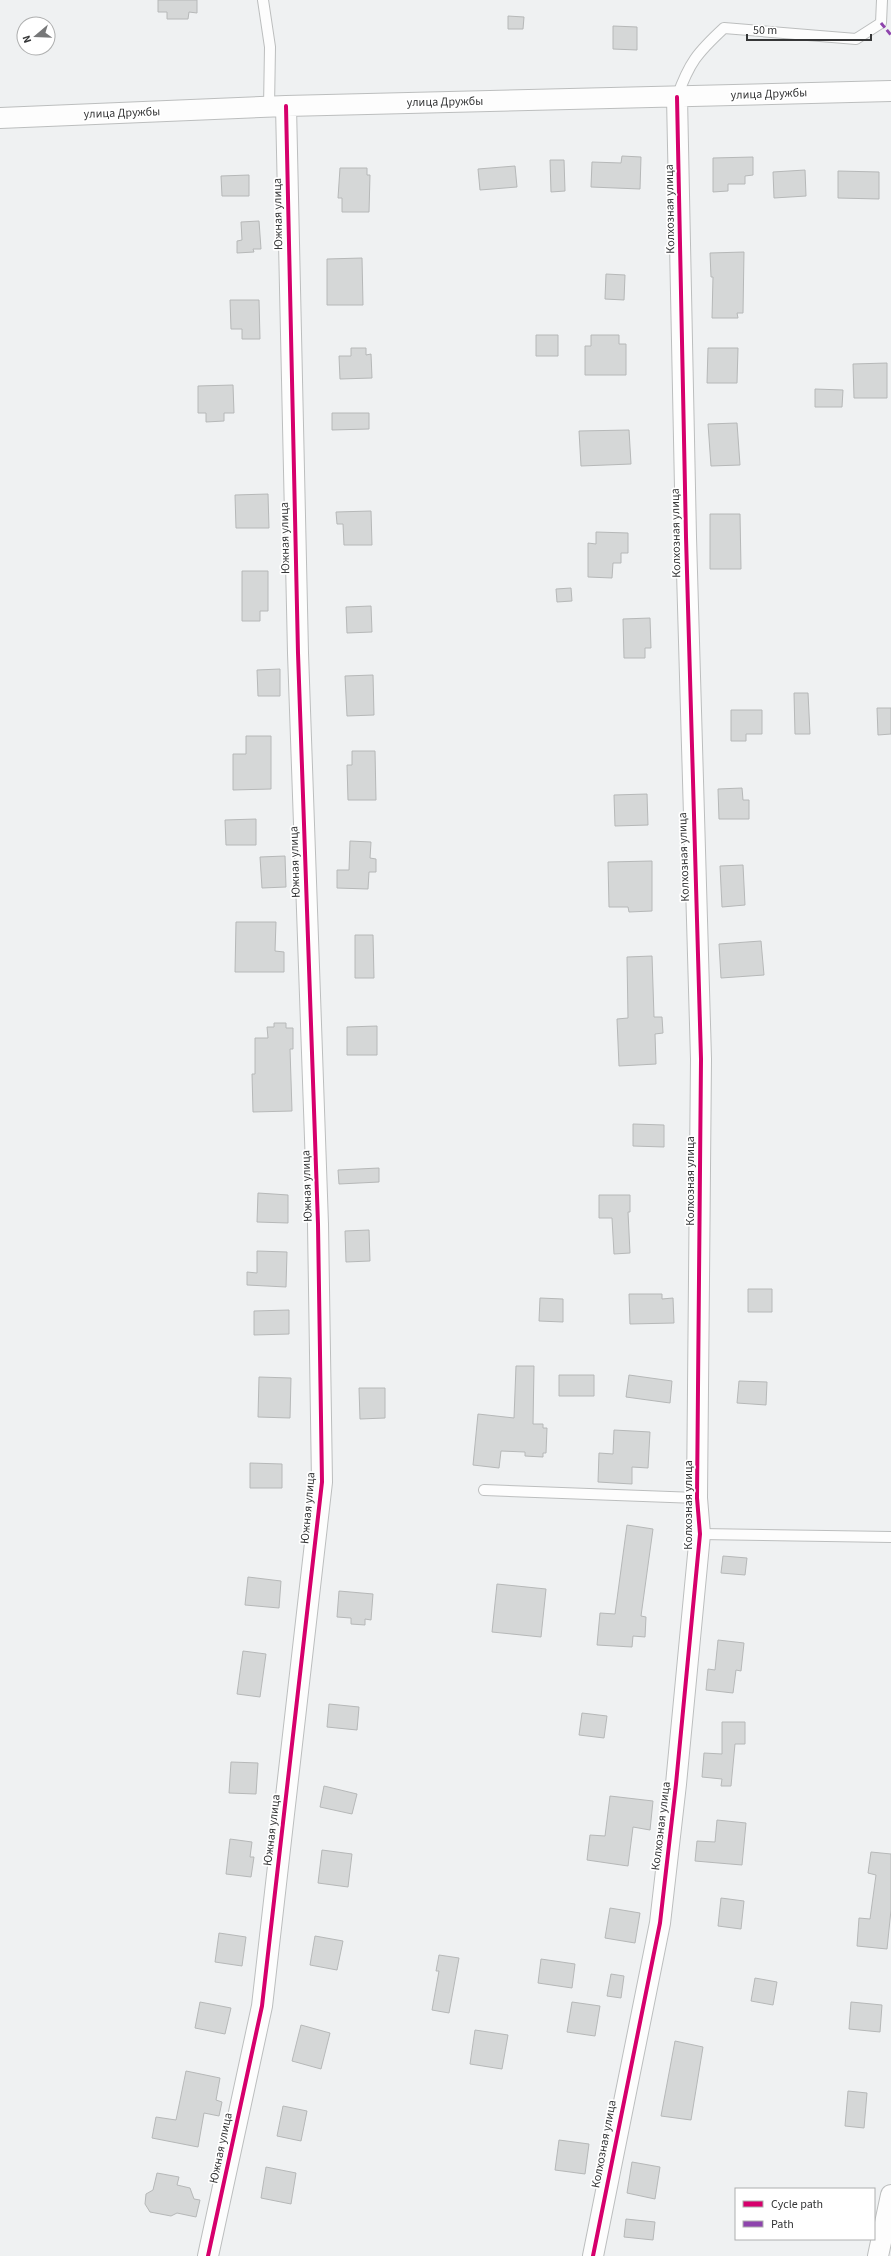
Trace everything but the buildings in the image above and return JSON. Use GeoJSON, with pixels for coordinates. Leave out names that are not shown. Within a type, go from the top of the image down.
{"type":"FeatureCollection","features":[{"type":"Feature","properties":{"kind":"street","name":"улица Дружбы"},"geometry":{"type":"LineString","coordinates":[[0,118],[278,106],[891,91]]}},
{"type":"Feature","properties":{"kind":"street","name":"Колхозная улица"},"geometry":{"type":"LineString","coordinates":[[593,2256],[660,1923],[676,1784],[700,1534],[697,1498],[700,1059],[686,544],[677,97]]}},
{"type":"Feature","properties":{"kind":"street","name":"Южная улица"},"geometry":{"type":"LineString","coordinates":[[208,2256],[262,2006],[322,1482],[318,1224],[278,106]]}},
{"type":"Feature","properties":{"kind":"street"},"geometry":{"type":"LineString","coordinates":[[878,2256],[891,2195]]}},
{"type":"Feature","properties":{"kind":"lane"},"geometry":{"type":"LineString","coordinates":[[263,0],[278,106]]}},
{"type":"Feature","properties":{"kind":"lane"},"geometry":{"type":"LineString","coordinates":[[677,97],[686,70],[702,48],[724,28],[856,39],[881,23],[882,0]]}},
{"type":"Feature","properties":{"kind":"lane"},"geometry":{"type":"LineString","coordinates":[[484,1490],[697,1498]]}},
{"type":"Feature","properties":{"kind":"lane"},"geometry":{"type":"LineString","coordinates":[[700,1534],[891,1537]]}},
{"type":"Feature","properties":{"kind":"marked path"},"geometry":{"type":"LineString","coordinates":[[881,23],[891,35]]}},
{"type":"Feature","properties":{"kind":"cycle path"},"geometry":{"type":"LineString","coordinates":[[593,2256],[660,1923],[676,1784],[700,1534],[697,1498],[701,1059],[686,537],[677,97]]}},
{"type":"Feature","properties":{"kind":"cycle path"},"geometry":{"type":"LineString","coordinates":[[208,2256],[262,2006],[322,1482],[318,1224],[298,653],[286,106]]}}]}
